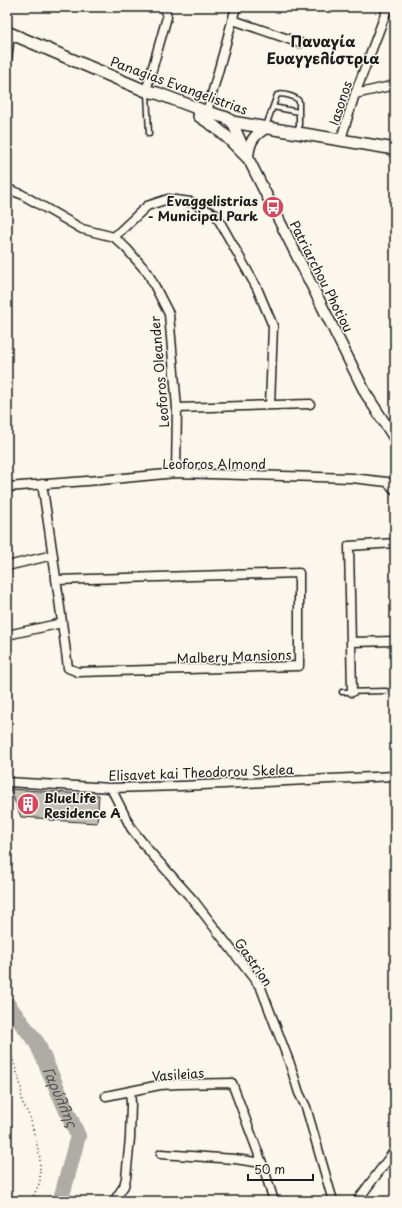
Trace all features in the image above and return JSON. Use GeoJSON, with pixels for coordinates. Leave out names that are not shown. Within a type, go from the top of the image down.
{"type":"FeatureCollection","features":[{"type":"Feature","properties":{"kind":"main road","name":"Panagias Evangelistrias"},"geometry":{"type":"LineString","coordinates":[[10,33],[147,91],[177,107],[203,114],[223,123],[232,122],[395,149]]}},
{"type":"Feature","properties":{"kind":"main road"},"geometry":{"type":"LineString","coordinates":[[203,114],[248,158]]}},
{"type":"Feature","properties":{"kind":"street"},"geometry":{"type":"LineString","coordinates":[[147,91],[167,17],[164,7]]}},
{"type":"Feature","properties":{"kind":"street"},"geometry":{"type":"LineString","coordinates":[[203,114],[236,7]]}},
{"type":"Feature","properties":{"kind":"street","name":"Iasonos"},"geometry":{"type":"LineString","coordinates":[[340,139],[355,94],[388,7]]}},
{"type":"Feature","properties":{"kind":"street"},"geometry":{"type":"LineString","coordinates":[[233,20],[300,43]]}},
{"type":"Feature","properties":{"kind":"street"},"geometry":{"type":"LineString","coordinates":[[355,94],[395,85]]}},
{"type":"Feature","properties":{"kind":"street","name":"Patriarchou Photiou"},"geometry":{"type":"LineString","coordinates":[[232,122],[248,158],[366,394],[395,438]]}},
{"type":"Feature","properties":{"kind":"street"},"geometry":{"type":"LineString","coordinates":[[248,158],[248,148],[252,140],[258,133],[266,128]]}},
{"type":"Feature","properties":{"kind":"street","name":"Leoforos Oleander"},"geometry":{"type":"LineString","coordinates":[[7,189],[21,194],[82,229],[114,238],[126,248],[148,273],[169,314],[177,408],[176,473]]}},
{"type":"Feature","properties":{"kind":"street"},"geometry":{"type":"LineString","coordinates":[[114,238],[147,206],[168,199],[191,202],[216,216],[257,288],[273,326],[270,405]]}},
{"type":"Feature","properties":{"kind":"street"},"geometry":{"type":"LineString","coordinates":[[177,408],[310,404]]}},
{"type":"Feature","properties":{"kind":"street","name":"Leoforos Almond"},"geometry":{"type":"LineString","coordinates":[[7,487],[176,473],[352,478],[387,482],[395,490]]}},
{"type":"Feature","properties":{"kind":"street","name":"Malbery Mansions"},"geometry":{"type":"LineString","coordinates":[[42,484],[68,668],[78,672],[299,666],[298,573],[56,580]]}},
{"type":"Feature","properties":{"kind":"street"},"geometry":{"type":"LineString","coordinates":[[352,692],[349,546],[395,543]]}},
{"type":"Feature","properties":{"kind":"street"},"geometry":{"type":"LineString","coordinates":[[7,566],[53,555]]}},
{"type":"Feature","properties":{"kind":"street"},"geometry":{"type":"LineString","coordinates":[[7,634],[62,623]]}},
{"type":"Feature","properties":{"kind":"street"},"geometry":{"type":"LineString","coordinates":[[351,642],[395,641]]}},
{"type":"Feature","properties":{"kind":"street","name":"Elisavet kai Theodorou Skelea"},"geometry":{"type":"LineString","coordinates":[[7,782],[111,788],[189,786],[395,776]]}},
{"type":"Feature","properties":{"kind":"street","name":"Gastrion"},"geometry":{"type":"LineString","coordinates":[[111,788],[131,828],[150,852],[194,901],[261,988],[290,1064],[299,1093],[306,1107],[333,1201]]}},
{"type":"Feature","properties":{"kind":"street","name":"Vasileias"},"geometry":{"type":"LineString","coordinates":[[106,1096],[160,1085],[232,1083],[262,1163]]}},
{"type":"Feature","properties":{"kind":"street"},"geometry":{"type":"LineString","coordinates":[[114,1201],[124,1186],[126,1178],[130,1138],[130,1091]]}},
{"type":"Feature","properties":{"kind":"street"},"geometry":{"type":"LineString","coordinates":[[356,1201],[395,1150]]}},
{"type":"Feature","properties":{"kind":"street"},"geometry":{"type":"LineString","coordinates":[[161,1154],[235,1159],[262,1163],[274,1201]]}},
{"type":"Feature","properties":{"kind":"lane"},"geometry":{"type":"LineString","coordinates":[[7,77],[10,33]]}},
{"type":"Feature","properties":{"kind":"lane"},"geometry":{"type":"LineString","coordinates":[[147,91],[149,134]]}},
{"type":"Feature","properties":{"kind":"lane"},"geometry":{"type":"LineString","coordinates":[[266,128],[277,95],[280,94],[299,100],[299,133]]}},
{"type":"Feature","properties":{"kind":"lane"},"geometry":{"type":"LineString","coordinates":[[273,107],[299,112]]}},
{"type":"Feature","properties":{"kind":"lane"},"geometry":{"type":"LineString","coordinates":[[342,692],[386,691]]}},
{"type":"Feature","properties":{"kind":"path"},"geometry":{"type":"LineString","coordinates":[[7,1046],[10,1050],[21,1086],[22,1102],[30,1117],[40,1158],[40,1182],[30,1201]]}},
{"type":"Feature","properties":{"kind":"building"},"geometry":{"type":"Polygon","coordinates":[[[10,789],[99,795],[97,823],[21,817],[10,789]]]}},
{"type":"Feature","properties":{"kind":"waterway","name":"Γαρύλλης"},"geometry":{"type":"LineString","coordinates":[[7,1004],[37,1043],[78,1136],[61,1199]]}},
{"type":"Feature","properties":{"kind":"place","name":"Evaggelistrias - Municipal Park"},"geometry":{"type":"Point","coordinates":[273,207]}},
{"type":"Feature","properties":{"kind":"place","name":"BlueLife Residence A"},"geometry":{"type":"Point","coordinates":[28,804]}},
{"type":"Feature","properties":{"kind":"district","name":"Παναγία Ευαγγελίστρια"},"geometry":{"type":"Point","coordinates":[323,48]}}]}
